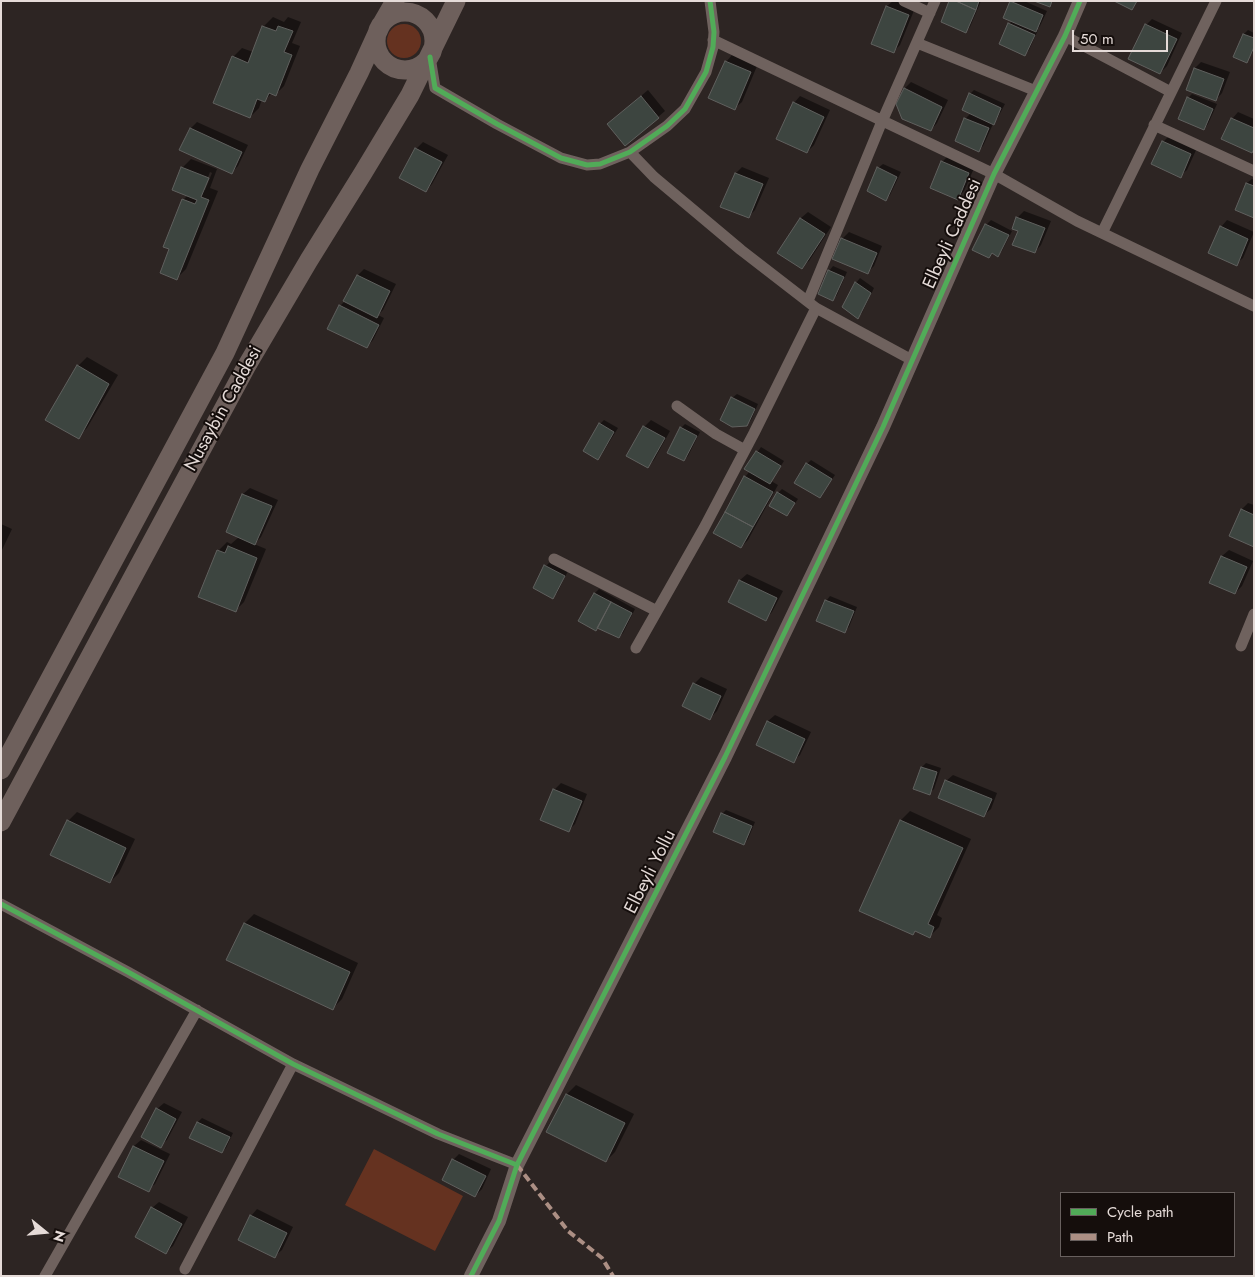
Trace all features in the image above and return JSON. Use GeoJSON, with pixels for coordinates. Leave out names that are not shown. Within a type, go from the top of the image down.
{"type":"FeatureCollection","features":[{"type":"Feature","properties":{"kind":"highway","name":"Nusaybin Caddesi"},"geometry":{"type":"LineString","coordinates":[[1,770],[225,353],[310,168],[359,73],[380,27],[395,1]]}},
{"type":"Feature","properties":{"kind":"highway","name":"Nusaybin Caddesi"},"geometry":{"type":"LineString","coordinates":[[1,822],[246,367],[391,126],[430,57],[456,1]]}},
{"type":"Feature","properties":{"kind":"highway"},"geometry":{"type":"LineString","coordinates":[[402,12],[420,16],[432,30],[434,39],[430,57],[414,69],[404,71],[394,69],[379,56],[376,36],[380,27],[385,20],[402,12]]}},
{"type":"Feature","properties":{"kind":"street"},"geometry":{"type":"LineString","coordinates":[[430,57],[435,88],[497,124],[562,158],[587,165],[600,164],[630,152],[667,126],[685,109],[706,72],[714,32],[710,1]]}},
{"type":"Feature","properties":{"kind":"street"},"geometry":{"type":"LineString","coordinates":[[636,648],[704,528],[745,450],[812,305],[883,120],[935,1]]}},
{"type":"Feature","properties":{"kind":"street","name":"Elbeyli Caddesi"},"geometry":{"type":"LineString","coordinates":[[856,480],[883,427],[994,174],[1065,36],[1080,1]]}},
{"type":"Feature","properties":{"kind":"street"},"geometry":{"type":"LineString","coordinates":[[1102,233],[1216,1]]}},
{"type":"Feature","properties":{"kind":"street"},"geometry":{"type":"LineString","coordinates":[[909,2],[930,13]]}},
{"type":"Feature","properties":{"kind":"street"},"geometry":{"type":"LineString","coordinates":[[1065,36],[1171,92]]}},
{"type":"Feature","properties":{"kind":"street"},"geometry":{"type":"LineString","coordinates":[[713,40],[994,174],[1077,221],[1254,306]]}},
{"type":"Feature","properties":{"kind":"street"},"geometry":{"type":"LineString","coordinates":[[917,43],[1036,91]]}},
{"type":"Feature","properties":{"kind":"street"},"geometry":{"type":"LineString","coordinates":[[1154,126],[1254,170]]}},
{"type":"Feature","properties":{"kind":"street"},"geometry":{"type":"LineString","coordinates":[[630,152],[668,189],[741,250],[812,305],[912,360]]}},
{"type":"Feature","properties":{"kind":"street"},"geometry":{"type":"LineString","coordinates":[[677,406],[716,434],[745,450]]}},
{"type":"Feature","properties":{"kind":"street","name":"Elbeyli Yollu"},"geometry":{"type":"LineString","coordinates":[[471,1276],[499,1221],[517,1165],[725,757],[856,480]]}},
{"type":"Feature","properties":{"kind":"street"},"geometry":{"type":"LineString","coordinates":[[554,559],[657,611]]}},
{"type":"Feature","properties":{"kind":"street"},"geometry":{"type":"LineString","coordinates":[[1241,646],[1254,614]]}},
{"type":"Feature","properties":{"kind":"street"},"geometry":{"type":"LineString","coordinates":[[1,904],[293,1064],[438,1134],[517,1165]]}},
{"type":"Feature","properties":{"kind":"street"},"geometry":{"type":"LineString","coordinates":[[45,1276],[197,1010]]}},
{"type":"Feature","properties":{"kind":"street"},"geometry":{"type":"LineString","coordinates":[[185,1269],[293,1064]]}},
{"type":"Feature","properties":{"kind":"shaded area"},"geometry":{"type":"Polygon","coordinates":[[[404,24],[416,29],[421,41],[416,53],[404,58],[392,53],[387,41],[392,29],[404,24]]]}},
{"type":"Feature","properties":{"kind":"shaded area"},"geometry":{"type":"Polygon","coordinates":[[[374,1149],[463,1196],[435,1251],[345,1205],[374,1149]]]}},
{"type":"Feature","properties":{"kind":"building"},"geometry":{"type":"Polygon","coordinates":[[[949,1],[956,1],[976,10],[966,33],[941,22],[949,1]]]}},
{"type":"Feature","properties":{"kind":"building"},"geometry":{"type":"Polygon","coordinates":[[[956,1],[979,1],[976,10],[956,1]]]}},
{"type":"Feature","properties":{"kind":"building"},"geometry":{"type":"Polygon","coordinates":[[[1010,1],[1043,15],[1036,32],[1003,18],[1010,1]]]}},
{"type":"Feature","properties":{"kind":"building"},"geometry":{"type":"Polygon","coordinates":[[[1034,1],[1052,1],[1050,7],[1034,1]]]}},
{"type":"Feature","properties":{"kind":"building"},"geometry":{"type":"Polygon","coordinates":[[[1114,1],[1137,1],[1132,10],[1114,1]]]}},
{"type":"Feature","properties":{"kind":"building"},"geometry":{"type":"Polygon","coordinates":[[[886,6],[909,15],[894,53],[871,44],[886,6]]]}},
{"type":"Feature","properties":{"kind":"building"},"geometry":{"type":"Polygon","coordinates":[[[1008,23],[1035,35],[1025,56],[999,44],[1008,23]]]}},
{"type":"Feature","properties":{"kind":"building"},"geometry":{"type":"Polygon","coordinates":[[[1145,24],[1177,39],[1160,74],[1128,59],[1145,24]]]}},
{"type":"Feature","properties":{"kind":"building"},"geometry":{"type":"Polygon","coordinates":[[[262,26],[276,31],[278,26],[293,31],[284,52],[292,55],[276,96],[269,93],[265,102],[257,99],[250,118],[213,103],[232,56],[248,63],[262,26]]]}},
{"type":"Feature","properties":{"kind":"building"},"geometry":{"type":"Polygon","coordinates":[[[1243,34],[1254,38],[1254,47],[1247,63],[1233,57],[1243,34]]]}},
{"type":"Feature","properties":{"kind":"building"},"geometry":{"type":"Polygon","coordinates":[[[725,61],[751,72],[735,110],[708,98],[725,61]]]}},
{"type":"Feature","properties":{"kind":"building"},"geometry":{"type":"Polygon","coordinates":[[[1194,68],[1224,79],[1216,101],[1186,90],[1194,68]]]}},
{"type":"Feature","properties":{"kind":"building"},"geometry":{"type":"Polygon","coordinates":[[[904,88],[942,107],[931,131],[902,119],[896,104],[904,88]]]}},
{"type":"Feature","properties":{"kind":"building"},"geometry":{"type":"Polygon","coordinates":[[[969,93],[1001,108],[994,125],[962,110],[969,93]]]}},
{"type":"Feature","properties":{"kind":"building"},"geometry":{"type":"Polygon","coordinates":[[[641,96],[659,118],[625,146],[607,124],[641,96]]]}},
{"type":"Feature","properties":{"kind":"building"},"geometry":{"type":"Polygon","coordinates":[[[1187,97],[1213,109],[1204,130],[1178,119],[1187,97]]]}},
{"type":"Feature","properties":{"kind":"building"},"geometry":{"type":"Polygon","coordinates":[[[793,102],[824,117],[807,153],[776,139],[793,102]]]}},
{"type":"Feature","properties":{"kind":"building"},"geometry":{"type":"Polygon","coordinates":[[[964,118],[989,128],[979,152],[955,141],[964,118]]]}},
{"type":"Feature","properties":{"kind":"building"},"geometry":{"type":"Polygon","coordinates":[[[1231,118],[1254,128],[1254,149],[1252,153],[1221,139],[1231,118]]]}},
{"type":"Feature","properties":{"kind":"building"},"geometry":{"type":"Polygon","coordinates":[[[190,128],[242,152],[232,174],[179,150],[190,128]]]}},
{"type":"Feature","properties":{"kind":"building"},"geometry":{"type":"Polygon","coordinates":[[[1162,141],[1191,154],[1181,178],[1151,164],[1162,141]]]}},
{"type":"Feature","properties":{"kind":"building"},"geometry":{"type":"Polygon","coordinates":[[[415,148],[442,162],[426,192],[399,178],[415,148]]]}},
{"type":"Feature","properties":{"kind":"building"},"geometry":{"type":"Polygon","coordinates":[[[941,161],[969,173],[958,200],[930,188],[941,161]]]}},
{"type":"Feature","properties":{"kind":"building"},"geometry":{"type":"Polygon","coordinates":[[[181,167],[209,178],[201,197],[209,200],[177,280],[160,273],[169,249],[163,247],[182,199],[195,204],[197,200],[172,190],[181,167]]]}},
{"type":"Feature","properties":{"kind":"building"},"geometry":{"type":"Polygon","coordinates":[[[877,167],[897,177],[886,201],[867,191],[877,167]]]}},
{"type":"Feature","properties":{"kind":"building"},"geometry":{"type":"Polygon","coordinates":[[[735,173],[763,184],[749,218],[720,207],[735,173]]]}},
{"type":"Feature","properties":{"kind":"building"},"geometry":{"type":"Polygon","coordinates":[[[1246,183],[1254,186],[1254,218],[1235,210],[1246,183]]]}},
{"type":"Feature","properties":{"kind":"building"},"geometry":{"type":"Polygon","coordinates":[[[1016,217],[1045,228],[1035,253],[1012,245],[1018,231],[1012,229],[1016,217]]]}},
{"type":"Feature","properties":{"kind":"building"},"geometry":{"type":"Polygon","coordinates":[[[800,218],[825,234],[802,269],[777,253],[800,218]]]}},
{"type":"Feature","properties":{"kind":"building"},"geometry":{"type":"Polygon","coordinates":[[[985,224],[1009,235],[998,257],[992,253],[989,258],[972,250],[985,224]]]}},
{"type":"Feature","properties":{"kind":"building"},"geometry":{"type":"Polygon","coordinates":[[[1220,226],[1248,239],[1237,266],[1208,253],[1220,226]]]}},
{"type":"Feature","properties":{"kind":"building"},"geometry":{"type":"Polygon","coordinates":[[[841,238],[877,253],[868,274],[832,259],[841,238]]]}},
{"type":"Feature","properties":{"kind":"building"},"geometry":{"type":"Polygon","coordinates":[[[828,270],[844,277],[833,301],[818,294],[828,270]]]}},
{"type":"Feature","properties":{"kind":"building"},"geometry":{"type":"Polygon","coordinates":[[[357,275],[390,291],[377,318],[343,301],[357,275]]]}},
{"type":"Feature","properties":{"kind":"building"},"geometry":{"type":"Polygon","coordinates":[[[855,282],[871,293],[858,319],[842,307],[855,282]]]}},
{"type":"Feature","properties":{"kind":"building"},"geometry":{"type":"Polygon","coordinates":[[[339,305],[379,325],[367,348],[327,329],[339,305]]]}},
{"type":"Feature","properties":{"kind":"building"},"geometry":{"type":"Polygon","coordinates":[[[77,365],[109,384],[79,439],[45,420],[77,365]]]}},
{"type":"Feature","properties":{"kind":"building"},"geometry":{"type":"Polygon","coordinates":[[[731,397],[755,409],[747,426],[732,427],[720,420],[731,397]]]}},
{"type":"Feature","properties":{"kind":"building"},"geometry":{"type":"Polygon","coordinates":[[[599,423],[614,432],[598,460],[583,451],[599,423]]]}},
{"type":"Feature","properties":{"kind":"building"},"geometry":{"type":"Polygon","coordinates":[[[643,426],[665,438],[648,468],[626,456],[643,426]]]}},
{"type":"Feature","properties":{"kind":"building"},"geometry":{"type":"Polygon","coordinates":[[[680,427],[697,436],[684,461],[667,453],[680,427]]]}},
{"type":"Feature","properties":{"kind":"building"},"geometry":{"type":"Polygon","coordinates":[[[756,451],[781,466],[770,484],[744,469],[756,451]]]}},
{"type":"Feature","properties":{"kind":"building"},"geometry":{"type":"Polygon","coordinates":[[[806,463],[832,479],[820,498],[794,483],[806,463]]]}},
{"type":"Feature","properties":{"kind":"building"},"geometry":{"type":"Polygon","coordinates":[[[744,476],[773,492],[753,527],[725,512],[744,476]]]}},
{"type":"Feature","properties":{"kind":"building"},"geometry":{"type":"Polygon","coordinates":[[[777,492],[795,503],[787,516],[769,506],[777,492]]]}},
{"type":"Feature","properties":{"kind":"building"},"geometry":{"type":"Polygon","coordinates":[[[242,494],[272,506],[255,545],[226,532],[242,494]]]}},
{"type":"Feature","properties":{"kind":"building"},"geometry":{"type":"Polygon","coordinates":[[[1241,509],[1254,515],[1254,547],[1229,536],[1241,509]]]}},
{"type":"Feature","properties":{"kind":"building"},"geometry":{"type":"Polygon","coordinates":[[[725,512],[753,527],[741,548],[713,533],[725,512]]]}},
{"type":"Feature","properties":{"kind":"building"},"geometry":{"type":"Polygon","coordinates":[[[228,546],[257,558],[236,612],[198,597],[217,550],[225,553],[228,546]]]}},
{"type":"Feature","properties":{"kind":"building"},"geometry":{"type":"Polygon","coordinates":[[[1221,556],[1247,567],[1235,594],[1209,583],[1221,556]]]}},
{"type":"Feature","properties":{"kind":"building"},"geometry":{"type":"Polygon","coordinates":[[[544,565],[565,576],[553,599],[533,588],[544,565]]]}},
{"type":"Feature","properties":{"kind":"building"},"geometry":{"type":"Polygon","coordinates":[[[739,580],[777,598],[766,621],[728,602],[739,580]]]}},
{"type":"Feature","properties":{"kind":"building"},"geometry":{"type":"Polygon","coordinates":[[[594,593],[611,602],[596,631],[578,621],[594,593]]]}},
{"type":"Feature","properties":{"kind":"building"},"geometry":{"type":"Polygon","coordinates":[[[825,600],[854,611],[845,633],[816,621],[825,600]]]}},
{"type":"Feature","properties":{"kind":"building"},"geometry":{"type":"Polygon","coordinates":[[[611,602],[632,613],[619,638],[597,628],[611,602]]]}},
{"type":"Feature","properties":{"kind":"building"},"geometry":{"type":"Polygon","coordinates":[[[693,683],[721,696],[710,720],[682,706],[693,683]]]}},
{"type":"Feature","properties":{"kind":"building"},"geometry":{"type":"Polygon","coordinates":[[[767,721],[805,739],[794,763],[756,745],[767,721]]]}},
{"type":"Feature","properties":{"kind":"building"},"geometry":{"type":"Polygon","coordinates":[[[921,767],[937,772],[930,795],[913,789],[921,767]]]}},
{"type":"Feature","properties":{"kind":"building"},"geometry":{"type":"Polygon","coordinates":[[[945,780],[992,799],[984,817],[938,798],[945,780]]]}},
{"type":"Feature","properties":{"kind":"building"},"geometry":{"type":"Polygon","coordinates":[[[553,789],[582,801],[569,832],[540,820],[553,789]]]}},
{"type":"Feature","properties":{"kind":"building"},"geometry":{"type":"Polygon","coordinates":[[[721,813],[752,826],[744,845],[713,832],[721,813]]]}},
{"type":"Feature","properties":{"kind":"building"},"geometry":{"type":"Polygon","coordinates":[[[67,820],[126,848],[110,883],[50,855],[67,820]]]}},
{"type":"Feature","properties":{"kind":"building"},"geometry":{"type":"Polygon","coordinates":[[[900,820],[963,848],[928,924],[934,927],[930,938],[915,931],[913,935],[859,911],[900,820]]]}},
{"type":"Feature","properties":{"kind":"building"},"geometry":{"type":"Polygon","coordinates":[[[244,923],[350,972],[333,1010],[226,960],[244,923]]]}},
{"type":"Feature","properties":{"kind":"building"},"geometry":{"type":"Polygon","coordinates":[[[566,1094],[625,1123],[606,1162],[546,1132],[566,1094]]]}},
{"type":"Feature","properties":{"kind":"building"},"geometry":{"type":"Polygon","coordinates":[[[156,1108],[176,1119],[161,1148],[141,1137],[156,1108]]]}},
{"type":"Feature","properties":{"kind":"building"},"geometry":{"type":"Polygon","coordinates":[[[197,1122],[230,1137],[222,1153],[189,1138],[197,1122]]]}},
{"type":"Feature","properties":{"kind":"building"},"geometry":{"type":"Polygon","coordinates":[[[133,1146],[164,1161],[149,1192],[118,1177],[133,1146]]]}},
{"type":"Feature","properties":{"kind":"building"},"geometry":{"type":"Polygon","coordinates":[[[452,1159],[486,1176],[475,1197],[442,1180],[452,1159]]]}},
{"type":"Feature","properties":{"kind":"building"},"geometry":{"type":"Polygon","coordinates":[[[151,1207],[182,1224],[166,1254],[135,1237],[151,1207]]]}},
{"type":"Feature","properties":{"kind":"building"},"geometry":{"type":"Polygon","coordinates":[[[250,1215],[287,1233],[275,1258],[238,1240],[250,1215]]]}},
{"type":"Feature","properties":{"kind":"marked path"},"geometry":{"type":"LineString","coordinates":[[517,1165],[568,1231],[602,1258],[613,1276]]}},
{"type":"Feature","properties":{"kind":"cycle path"},"geometry":{"type":"LineString","coordinates":[[430,57],[435,88],[561,158],[587,165],[600,164],[630,152],[667,126],[685,109],[706,72],[713,47],[714,32],[710,1]]}},
{"type":"Feature","properties":{"kind":"cycle path"},"geometry":{"type":"LineString","coordinates":[[471,1276],[499,1221],[517,1165],[725,757],[883,427],[994,174],[1065,36],[1080,1]]}},
{"type":"Feature","properties":{"kind":"cycle path"},"geometry":{"type":"LineString","coordinates":[[1,904],[293,1064],[438,1134],[517,1165]]}}]}
